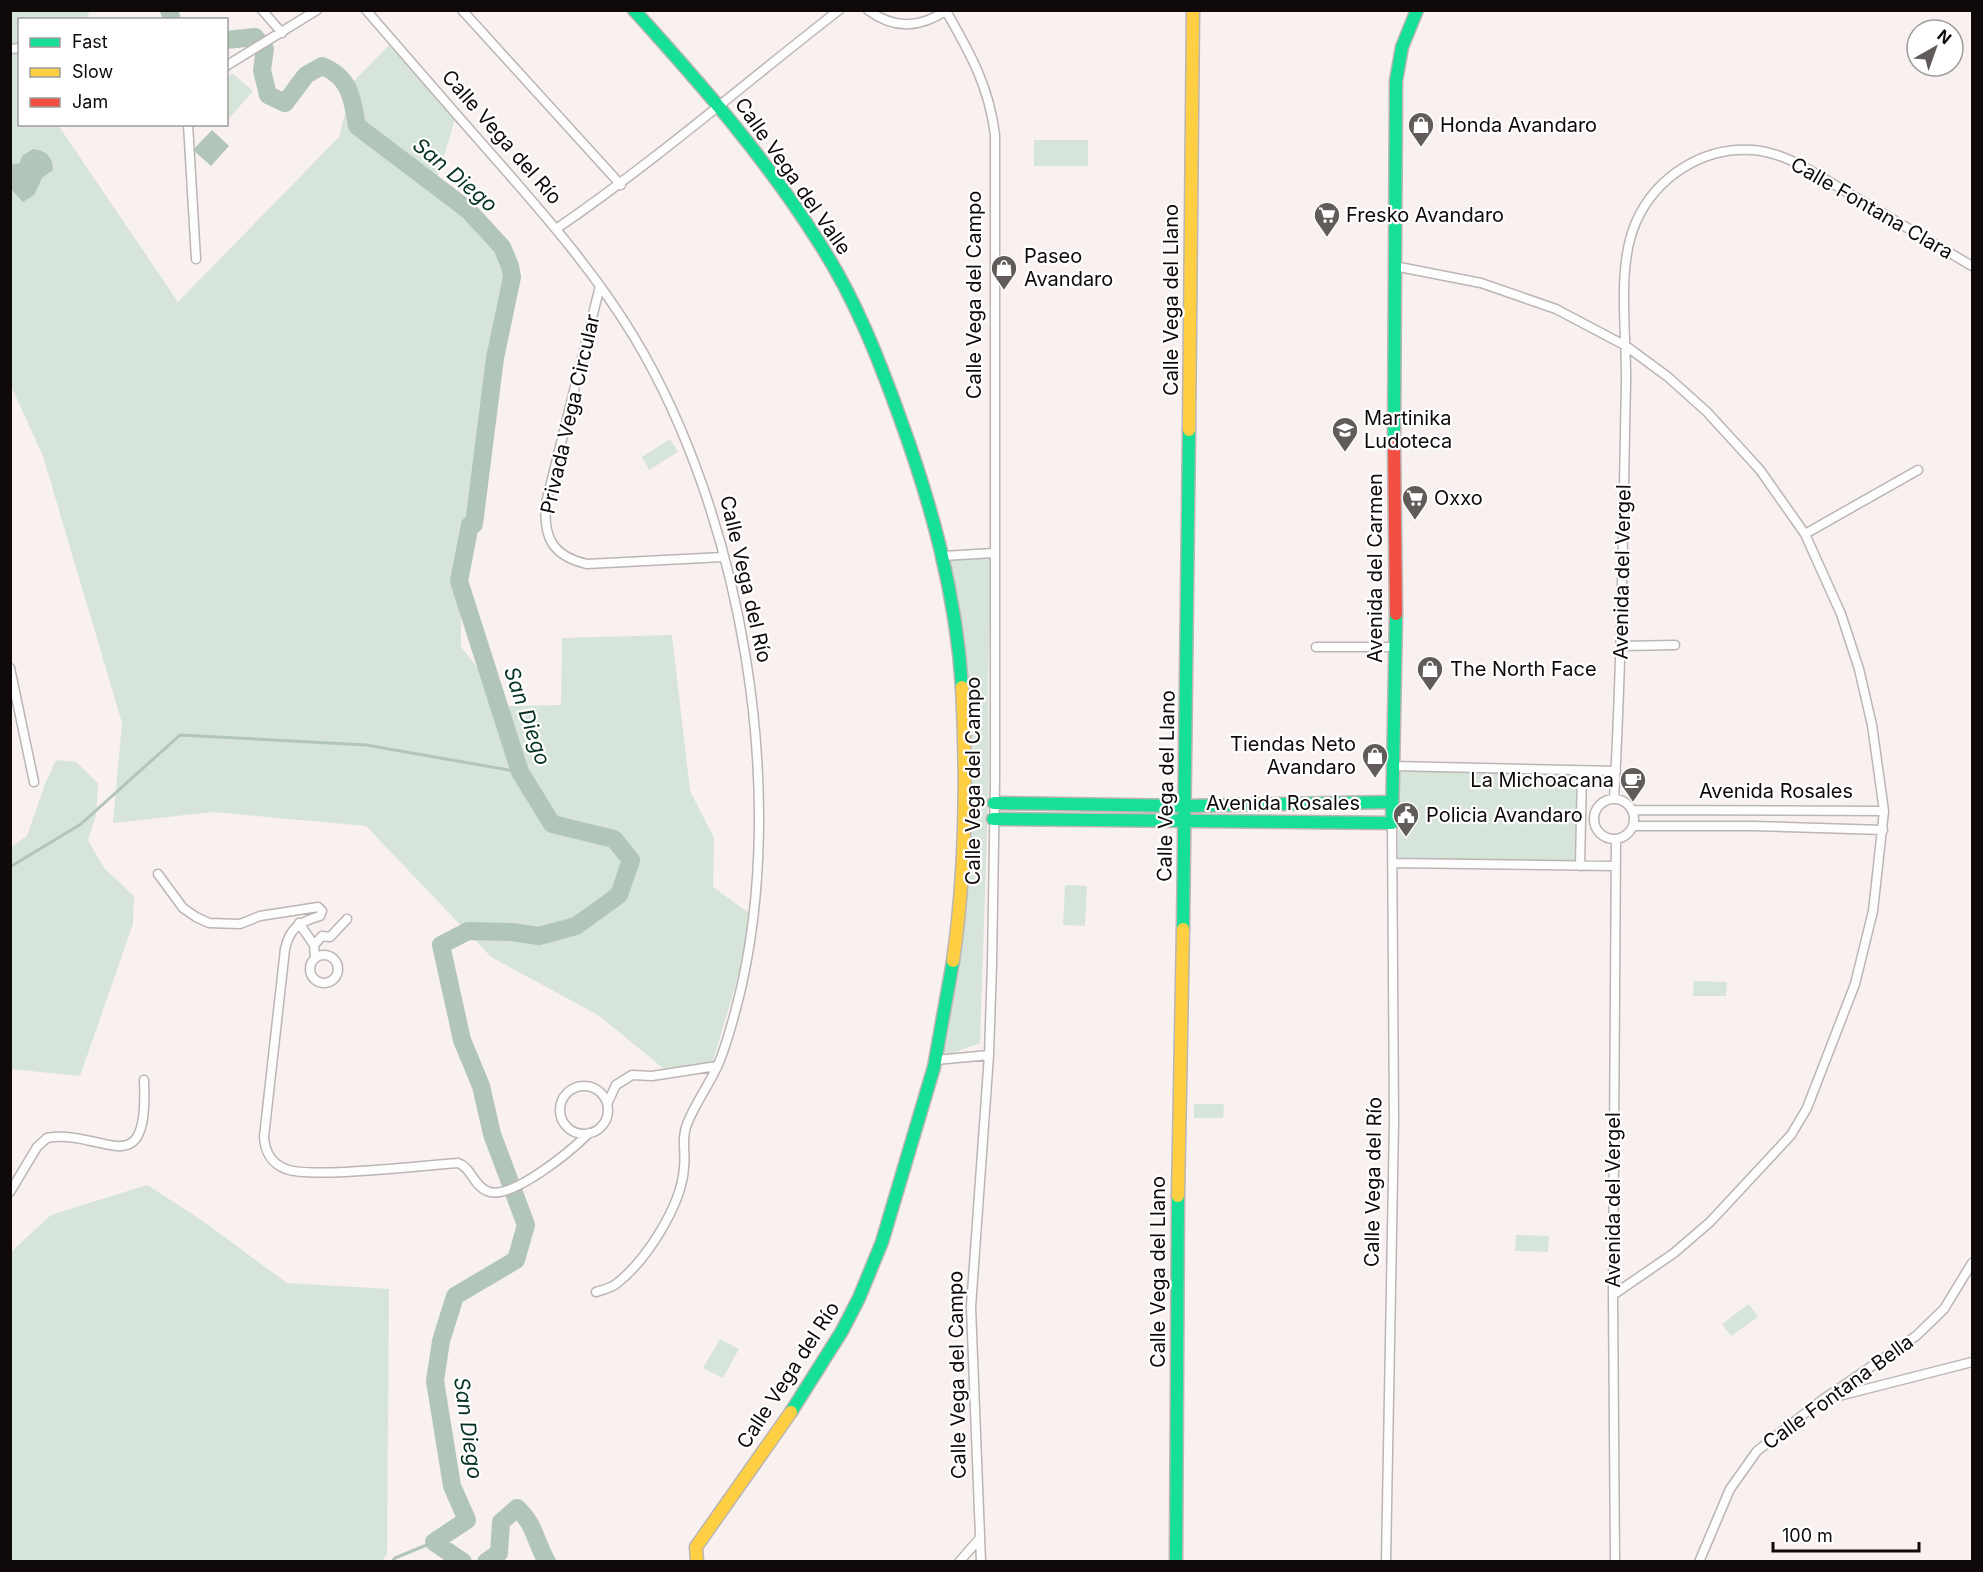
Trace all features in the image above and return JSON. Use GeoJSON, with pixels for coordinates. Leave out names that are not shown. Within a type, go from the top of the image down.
{"type":"FeatureCollection","features":[{"type":"Feature","properties":{"kind":"street"},"geometry":{"type":"LineString","coordinates":[[262,10],[282,33]]}},
{"type":"Feature","properties":{"kind":"street"},"geometry":{"type":"LineString","coordinates":[[228,65],[317,10]]}},
{"type":"Feature","properties":{"kind":"street","name":"Calle Vega del Río"},"geometry":{"type":"LineString","coordinates":[[366,10],[556,229],[600,286],[652,370],[705,490],[742,627],[748,665],[760,848],[754,918],[741,986],[717,1066],[687,1122],[683,1135],[685,1169],[676,1199],[662,1232],[615,1286],[596,1292]]}},
{"type":"Feature","properties":{"kind":"street"},"geometry":{"type":"LineString","coordinates":[[462,10],[621,185]]}},
{"type":"Feature","properties":{"kind":"street","name":"Calle Vega del Valle"},"geometry":{"type":"LineString","coordinates":[[634,10],[719,104],[793,203],[842,281],[887,381],[911,448],[943,556]]}},
{"type":"Feature","properties":{"kind":"street"},"geometry":{"type":"LineString","coordinates":[[556,229],[621,185],[719,104],[839,10]]}},
{"type":"Feature","properties":{"kind":"street"},"geometry":{"type":"LineString","coordinates":[[868,10],[887,22],[911,26],[927,22],[946,11]]}},
{"type":"Feature","properties":{"kind":"street","name":"Calle Vega del Llano"},"geometry":{"type":"LineString","coordinates":[[1176,1562],[1178,1135],[1186,822],[1193,10]]}},
{"type":"Feature","properties":{"kind":"street","name":"Avenida del Carmen"},"geometry":{"type":"LineString","coordinates":[[1391,802],[1396,647],[1394,266],[1397,184],[1396,81],[1402,47],[1417,10]]}},
{"type":"Feature","properties":{"kind":"street","name":"Calle Vega del Campo"},"geometry":{"type":"LineString","coordinates":[[946,11],[976,63],[990,106],[995,135],[994,803],[989,1055],[971,1307],[981,1562]]}},
{"type":"Feature","properties":{"kind":"street"},"geometry":{"type":"LineString","coordinates":[[188,126],[196,259]]}},
{"type":"Feature","properties":{"kind":"street","name":"Calle Fontana Clara"},"geometry":{"type":"LineString","coordinates":[[1626,346],[1625,276],[1635,224],[1647,202],[1673,175],[1694,162],[1717,153],[1752,150],[1786,158],[1972,266]]}},
{"type":"Feature","properties":{"kind":"street"},"geometry":{"type":"LineString","coordinates":[[1394,266],[1481,283],[1556,309],[1626,346],[1688,394],[1726,431],[1771,484],[1805,534],[1841,614],[1859,669],[1874,734],[1884,811],[1874,911],[1855,984],[1826,1055],[1819,1080],[1791,1136],[1702,1229],[1667,1258],[1613,1295]]}},
{"type":"Feature","properties":{"kind":"street","name":"Privada Vega Circular"},"geometry":{"type":"LineString","coordinates":[[600,286],[546,504],[548,538],[561,552],[575,561],[587,564],[723,557]]}},
{"type":"Feature","properties":{"kind":"street","name":"Avenida del Vergel"},"geometry":{"type":"LineString","coordinates":[[1614,799],[1621,646],[1626,346]]}},
{"type":"Feature","properties":{"kind":"street"},"geometry":{"type":"LineString","coordinates":[[1805,534],[1918,470]]}},
{"type":"Feature","properties":{"kind":"street"},"geometry":{"type":"LineString","coordinates":[[943,556],[993,553]]}},
{"type":"Feature","properties":{"kind":"street","name":"Calle Vega del Campo"},"geometry":{"type":"LineString","coordinates":[[936,1060],[949,989],[966,832],[960,683],[943,556]]}},
{"type":"Feature","properties":{"kind":"street"},"geometry":{"type":"LineString","coordinates":[[1621,646],[1676,645]]}},
{"type":"Feature","properties":{"kind":"street"},"geometry":{"type":"LineString","coordinates":[[1316,647],[1396,647]]}},
{"type":"Feature","properties":{"kind":"street"},"geometry":{"type":"LineString","coordinates":[[10,668],[34,782]]}},
{"type":"Feature","properties":{"kind":"street"},"geometry":{"type":"LineString","coordinates":[[1393,766],[1616,771]]}},
{"type":"Feature","properties":{"kind":"street"},"geometry":{"type":"LineString","coordinates":[[1580,866],[1582,772]]}},
{"type":"Feature","properties":{"kind":"street"},"geometry":{"type":"LineString","coordinates":[[1614,799],[1622,800],[1632,810],[1633,826],[1626,835],[1616,839],[1609,838],[1598,831],[1594,818],[1598,806],[1614,799]]}},
{"type":"Feature","properties":{"kind":"street","name":"Calle Vega del Río"},"geometry":{"type":"LineString","coordinates":[[1386,1562],[1394,1121],[1391,802]]}},
{"type":"Feature","properties":{"kind":"street","name":"Avenida Rosales"},"geometry":{"type":"LineString","coordinates":[[994,803],[1186,806],[1391,802]]}},
{"type":"Feature","properties":{"kind":"street","name":"Avenida Rosales"},"geometry":{"type":"LineString","coordinates":[[1632,810],[1884,811]]}},
{"type":"Feature","properties":{"kind":"street"},"geometry":{"type":"LineString","coordinates":[[1752,812],[1752,826]]}},
{"type":"Feature","properties":{"kind":"street"},"geometry":{"type":"LineString","coordinates":[[1581,819],[1594,818]]}},
{"type":"Feature","properties":{"kind":"street","name":"Avenida Rosales"},"geometry":{"type":"LineString","coordinates":[[993,819],[1392,823]]}},
{"type":"Feature","properties":{"kind":"street","name":"Avenida Rosales"},"geometry":{"type":"LineString","coordinates":[[1633,826],[1752,826],[1883,830]]}},
{"type":"Feature","properties":{"kind":"street","name":"Avenida del Vergel"},"geometry":{"type":"LineString","coordinates":[[1615,1562],[1613,1295],[1614,866],[1616,839]]}},
{"type":"Feature","properties":{"kind":"street"},"geometry":{"type":"LineString","coordinates":[[1393,863],[1614,866]]}},
{"type":"Feature","properties":{"kind":"street"},"geometry":{"type":"LineString","coordinates":[[158,874],[183,908],[202,921],[240,924],[275,912],[318,907],[321,909],[320,916],[299,923],[289,934],[285,949],[264,1137],[271,1158],[286,1169],[300,1172],[458,1163],[465,1167],[483,1189],[492,1193],[511,1190],[576,1146],[605,1122],[608,1102],[616,1085],[632,1075],[652,1076],[717,1066]]}},
{"type":"Feature","properties":{"kind":"street"},"geometry":{"type":"LineString","coordinates":[[314,945],[322,936],[330,937],[347,919]]}},
{"type":"Feature","properties":{"kind":"street"},"geometry":{"type":"LineString","coordinates":[[299,923],[314,945],[315,957]]}},
{"type":"Feature","properties":{"kind":"street"},"geometry":{"type":"LineString","coordinates":[[936,1060],[989,1055]]}},
{"type":"Feature","properties":{"kind":"street","name":"Calle Vega del Río"},"geometry":{"type":"LineString","coordinates":[[697,1562],[696,1547],[805,1391],[857,1301],[882,1244],[936,1060]]}},
{"type":"Feature","properties":{"kind":"street"},"geometry":{"type":"LineString","coordinates":[[10,1192],[37,1147],[47,1138],[75,1139],[112,1147],[129,1143],[141,1128],[144,1080]]}},
{"type":"Feature","properties":{"kind":"street"},"geometry":{"type":"LineString","coordinates":[[589,1133],[575,1132],[564,1123],[560,1109],[565,1096],[576,1087],[583,1086],[597,1090],[608,1102]]}},
{"type":"Feature","properties":{"kind":"street","name":"Calle Fontana Bella"},"geometry":{"type":"LineString","coordinates":[[1699,1562],[1723,1502],[1747,1463],[1767,1440],[1916,1336],[1944,1310],[1972,1263]]}},
{"type":"Feature","properties":{"kind":"street"},"geometry":{"type":"LineString","coordinates":[[1822,1400],[1972,1362]]}},
{"type":"Feature","properties":{"kind":"street"},"geometry":{"type":"LineString","coordinates":[[959,1562],[980,1538]]}},
{"type":"Feature","properties":{"kind":"shaded area"},"geometry":{"type":"Polygon","coordinates":[[[10,11],[90,11],[86,18],[18,18],[18,126],[59,126],[178,302],[339,137],[353,82],[389,45],[456,116],[437,179],[469,207],[504,245],[515,276],[497,359],[476,527],[471,527],[461,582],[461,647],[508,706],[561,705],[562,638],[672,635],[690,791],[714,838],[713,887],[756,918],[712,1064],[663,1068],[598,1015],[491,957],[366,826],[213,812],[113,823],[122,723],[43,456],[11,386],[10,11]]]}},
{"type":"Feature","properties":{"kind":"shaded area"},"geometry":{"type":"Polygon","coordinates":[[[232,73],[253,91],[228,120],[228,78],[232,73]]]}},
{"type":"Feature","properties":{"kind":"shaded area"},"geometry":{"type":"Polygon","coordinates":[[[212,130],[229,146],[211,166],[193,150],[212,130]]]}},
{"type":"Feature","properties":{"kind":"shaded area"},"geometry":{"type":"Polygon","coordinates":[[[1034,140],[1088,140],[1088,166],[1034,166],[1034,140]]]}},
{"type":"Feature","properties":{"kind":"shaded area"},"geometry":{"type":"Polygon","coordinates":[[[33,149],[48,155],[52,161],[53,170],[42,178],[34,195],[23,202],[11,189],[11,165],[20,163],[22,156],[33,149]]]}},
{"type":"Feature","properties":{"kind":"shaded area"},"geometry":{"type":"Polygon","coordinates":[[[670,439],[678,452],[649,470],[642,457],[670,439]]]}},
{"type":"Feature","properties":{"kind":"shaded area"},"geometry":{"type":"Polygon","coordinates":[[[992,556],[988,679],[989,774],[980,1043],[939,1058],[968,832],[945,557],[992,556]]]}},
{"type":"Feature","properties":{"kind":"shaded area"},"geometry":{"type":"Polygon","coordinates":[[[56,760],[76,762],[98,783],[96,815],[88,840],[104,868],[134,896],[133,924],[80,1076],[11,1069],[11,847],[27,836],[56,760]]]}},
{"type":"Feature","properties":{"kind":"shaded area"},"geometry":{"type":"Polygon","coordinates":[[[1399,770],[1577,772],[1576,865],[1398,860],[1399,770]]]}},
{"type":"Feature","properties":{"kind":"shaded area"},"geometry":{"type":"Polygon","coordinates":[[[1065,885],[1087,886],[1085,926],[1063,925],[1065,885]]]}},
{"type":"Feature","properties":{"kind":"shaded area"},"geometry":{"type":"Polygon","coordinates":[[[1694,981],[1727,982],[1726,996],[1693,996],[1694,981]]]}},
{"type":"Feature","properties":{"kind":"shaded area"},"geometry":{"type":"Polygon","coordinates":[[[1194,1104],[1224,1104],[1223,1118],[1194,1118],[1194,1104]]]}},
{"type":"Feature","properties":{"kind":"shaded area"},"geometry":{"type":"Polygon","coordinates":[[[147,1185],[200,1219],[287,1283],[389,1289],[387,1554],[382,1561],[11,1561],[11,1252],[51,1215],[147,1185]]]}},
{"type":"Feature","properties":{"kind":"shaded area"},"geometry":{"type":"Polygon","coordinates":[[[1516,1235],[1549,1236],[1548,1252],[1515,1251],[1516,1235]]]}},
{"type":"Feature","properties":{"kind":"shaded area"},"geometry":{"type":"Polygon","coordinates":[[[1749,1304],[1758,1317],[1731,1336],[1722,1324],[1749,1304]]]}},
{"type":"Feature","properties":{"kind":"shaded area"},"geometry":{"type":"Polygon","coordinates":[[[720,1339],[739,1349],[723,1378],[703,1368],[720,1339]]]}},
{"type":"Feature","properties":{"kind":"waterway","name":"San Diego"},"geometry":{"type":"LineString","coordinates":[[169,10],[171,18]]}},
{"type":"Feature","properties":{"kind":"waterway","name":"San Diego"},"geometry":{"type":"LineString","coordinates":[[228,40],[255,37],[265,49],[262,70],[268,95],[285,103],[306,75],[322,66],[339,76],[354,106],[357,126],[468,210],[502,247],[512,277],[495,358],[474,524],[470,525],[459,581],[520,772],[552,824],[614,839],[631,860],[619,895],[576,926],[539,936],[512,932],[468,931],[441,945],[462,1040],[481,1086],[492,1134],[526,1225],[516,1260],[455,1296],[441,1341],[435,1381],[452,1486],[467,1520],[434,1542],[463,1562]]}},
{"type":"Feature","properties":{"kind":"waterway"},"geometry":{"type":"LineString","coordinates":[[10,867],[81,824],[180,735],[366,745],[520,772]]}},
{"type":"Feature","properties":{"kind":"waterway","name":"San Diego"},"geometry":{"type":"LineString","coordinates":[[486,1562],[499,1553],[501,1522],[517,1508],[528,1520],[547,1562]]}},
{"type":"Feature","properties":{"kind":"waterway"},"geometry":{"type":"LineString","coordinates":[[392,1562],[395,1558],[434,1542]]}},
{"type":"Feature","properties":{"kind":"traffic: fast"},"geometry":{"type":"LineString","coordinates":[[634,10],[754,150],[798,210],[831,262],[854,305],[892,395],[932,517],[948,584],[962,687]]}},
{"type":"Feature","properties":{"kind":"traffic: fast"},"geometry":{"type":"LineString","coordinates":[[1394,443],[1396,81],[1402,47],[1417,10]]}},
{"type":"Feature","properties":{"kind":"traffic: fast"},"geometry":{"type":"LineString","coordinates":[[1183,929],[1189,430]]}},
{"type":"Feature","properties":{"kind":"traffic: fast"},"geometry":{"type":"LineString","coordinates":[[993,819],[1392,823],[1396,614]]}},
{"type":"Feature","properties":{"kind":"traffic: fast"},"geometry":{"type":"LineString","coordinates":[[994,803],[1186,806],[1391,802]]}},
{"type":"Feature","properties":{"kind":"traffic: fast"},"geometry":{"type":"LineString","coordinates":[[791,1412],[842,1331],[859,1298],[882,1242],[934,1067],[953,961]]}},
{"type":"Feature","properties":{"kind":"traffic: fast"},"geometry":{"type":"LineString","coordinates":[[1176,1562],[1178,1196]]}},
{"type":"Feature","properties":{"kind":"traffic: slow"},"geometry":{"type":"LineString","coordinates":[[1189,430],[1193,10]]}},
{"type":"Feature","properties":{"kind":"traffic: slow"},"geometry":{"type":"LineString","coordinates":[[953,961],[963,859],[965,756],[962,687]]}},
{"type":"Feature","properties":{"kind":"traffic: slow"},"geometry":{"type":"LineString","coordinates":[[1178,1196],[1183,929]]}},
{"type":"Feature","properties":{"kind":"traffic: slow"},"geometry":{"type":"LineString","coordinates":[[697,1562],[696,1547],[791,1412]]}},
{"type":"Feature","properties":{"kind":"traffic: jam"},"geometry":{"type":"LineString","coordinates":[[1394,443],[1396,614]]}},
{"type":"Feature","properties":{"kind":"place","name":"Honda Avandaro"},"geometry":{"type":"Point","coordinates":[1421,148]}},
{"type":"Feature","properties":{"kind":"place","name":"Fresko Avandaro"},"geometry":{"type":"Point","coordinates":[1327,238]}},
{"type":"Feature","properties":{"kind":"place","name":"Paseo Avandaro"},"geometry":{"type":"Point","coordinates":[1004,291]}},
{"type":"Feature","properties":{"kind":"place","name":"Martinika Ludoteca"},"geometry":{"type":"Point","coordinates":[1345,453]}},
{"type":"Feature","properties":{"kind":"place","name":"Oxxo"},"geometry":{"type":"Point","coordinates":[1415,521]}},
{"type":"Feature","properties":{"kind":"place","name":"The North Face"},"geometry":{"type":"Point","coordinates":[1430,692]}},
{"type":"Feature","properties":{"kind":"place","name":"Tiendas Neto Avandaro"},"geometry":{"type":"Point","coordinates":[1375,779]}},
{"type":"Feature","properties":{"kind":"place","name":"La Michoacana"},"geometry":{"type":"Point","coordinates":[1633,803]}},
{"type":"Feature","properties":{"kind":"place","name":"Policia Avandaro"},"geometry":{"type":"Point","coordinates":[1406,838]}}]}
